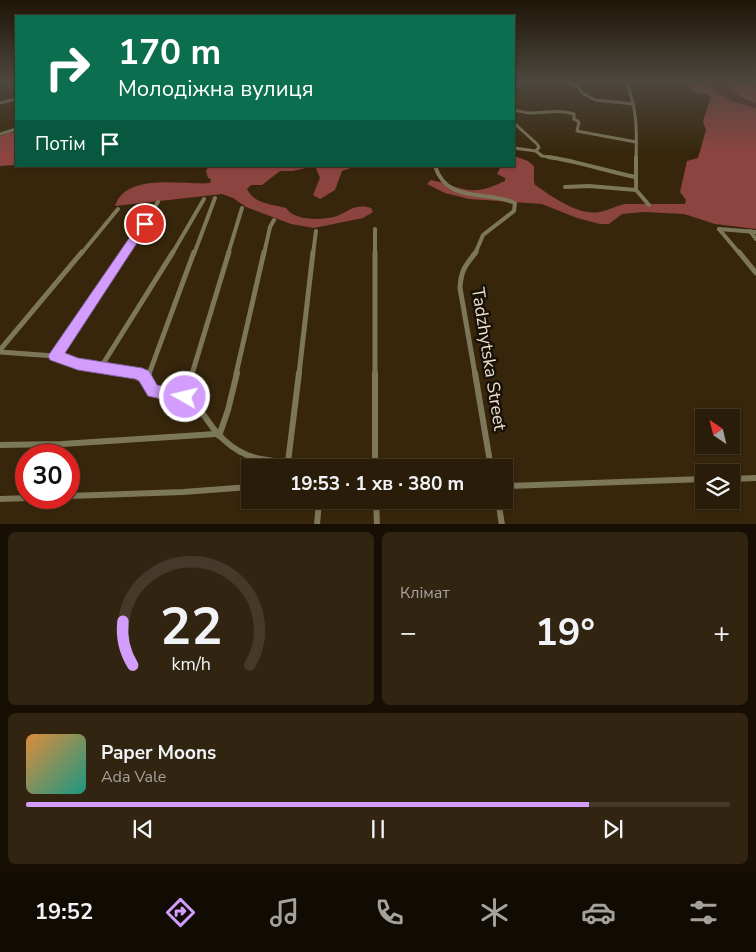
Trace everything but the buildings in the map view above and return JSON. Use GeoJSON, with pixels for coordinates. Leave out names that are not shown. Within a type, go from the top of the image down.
{"type":"FeatureCollection","features":[{"type":"Feature","properties":{"kind":"street"},"geometry":{"type":"LineString","coordinates":[[634,105],[637,118],[636,190],[649,204]]}},
{"type":"Feature","properties":{"kind":"street"},"geometry":{"type":"LineString","coordinates":[[515,110],[527,113],[545,111],[569,112],[574,114],[574,119],[579,122],[577,131],[636,142]]}},
{"type":"Feature","properties":{"kind":"street"},"geometry":{"type":"LineString","coordinates":[[515,124],[539,147],[536,151]]}},
{"type":"Feature","properties":{"kind":"street"},"geometry":{"type":"LineString","coordinates":[[0,134],[15,129]]}},
{"type":"Feature","properties":{"kind":"street"},"geometry":{"type":"LineString","coordinates":[[515,148],[536,151],[542,156],[572,160],[601,170],[635,177]]}},
{"type":"Feature","properties":{"kind":"street","name":"Tadzhytska Street"},"geometry":{"type":"LineString","coordinates":[[435,167],[436,175],[444,185],[474,195],[511,200],[515,203],[516,207],[484,235],[475,254],[467,261],[461,275],[460,288],[489,459]]}},
{"type":"Feature","properties":{"kind":"street"},"geometry":{"type":"LineString","coordinates":[[565,187],[590,186],[636,190]]}},
{"type":"Feature","properties":{"kind":"street"},"geometry":{"type":"LineString","coordinates":[[146,380],[215,198]]}},
{"type":"Feature","properties":{"kind":"street"},"geometry":{"type":"LineString","coordinates":[[101,368],[204,199]]}},
{"type":"Feature","properties":{"kind":"street"},"geometry":{"type":"LineString","coordinates":[[55,356],[136,238],[158,202]]}},
{"type":"Feature","properties":{"kind":"street"},"geometry":{"type":"LineString","coordinates":[[185,397],[242,208]]}},
{"type":"Feature","properties":{"kind":"street"},"geometry":{"type":"LineString","coordinates":[[0,351],[118,209]]}},
{"type":"Feature","properties":{"kind":"street"},"geometry":{"type":"LineString","coordinates":[[218,435],[228,410],[270,227],[274,220]]}},
{"type":"Feature","properties":{"kind":"street"},"geometry":{"type":"LineString","coordinates":[[375,229],[375,459]]}},
{"type":"Feature","properties":{"kind":"street"},"geometry":{"type":"LineString","coordinates":[[756,232],[719,229],[756,273]]}},
{"type":"Feature","properties":{"kind":"street"},"geometry":{"type":"LineString","coordinates":[[750,231],[756,239]]}},
{"type":"Feature","properties":{"kind":"street"},"geometry":{"type":"LineString","coordinates":[[288,459],[316,232]]}},
{"type":"Feature","properties":{"kind":"street"},"geometry":{"type":"LineString","coordinates":[[0,351],[55,356],[78,364],[137,372],[144,376],[153,391],[194,400],[218,435],[247,455],[270,459]]}},
{"type":"Feature","properties":{"kind":"street"},"geometry":{"type":"LineString","coordinates":[[0,445],[62,444],[218,435]]}},
{"type":"Feature","properties":{"kind":"street"},"geometry":{"type":"LineString","coordinates":[[740,479],[756,478]]}},
{"type":"Feature","properties":{"kind":"street"},"geometry":{"type":"LineString","coordinates":[[513,486],[695,480]]}},
{"type":"Feature","properties":{"kind":"street"},"geometry":{"type":"LineString","coordinates":[[80,495],[241,487]]}},
{"type":"Feature","properties":{"kind":"street"},"geometry":{"type":"LineString","coordinates":[[0,499],[15,498]]}},
{"type":"Feature","properties":{"kind":"street"},"geometry":{"type":"LineString","coordinates":[[317,524],[318,509]]}},
{"type":"Feature","properties":{"kind":"street"},"geometry":{"type":"LineString","coordinates":[[376,509],[377,524]]}},
{"type":"Feature","properties":{"kind":"street"},"geometry":{"type":"LineString","coordinates":[[500,509],[502,524]]}},
{"type":"Feature","properties":{"kind":"shaded area"},"geometry":{"type":"Polygon","coordinates":[[[708,105],[747,105],[756,108],[756,229],[715,224],[684,214],[643,212],[622,214],[609,224],[600,224],[577,218],[542,204],[469,199],[445,193],[427,184],[431,180],[468,190],[493,186],[505,181],[505,178],[497,174],[499,167],[515,167],[515,156],[528,161],[534,166],[535,185],[566,204],[583,211],[600,212],[626,204],[685,204],[686,200],[680,192],[687,161],[698,158],[706,130],[703,121],[708,105]]]}},
{"type":"Feature","properties":{"kind":"shaded area"},"geometry":{"type":"Polygon","coordinates":[[[12,132],[15,134],[15,165],[0,166],[0,136],[12,132]]]}},
{"type":"Feature","properties":{"kind":"shaded area"},"geometry":{"type":"Polygon","coordinates":[[[208,167],[311,167],[293,171],[280,171],[262,185],[251,185],[247,189],[259,201],[286,208],[301,217],[329,218],[360,207],[371,208],[373,212],[363,218],[314,228],[291,224],[246,207],[233,198],[222,194],[115,206],[121,195],[131,188],[143,184],[156,182],[210,183],[211,179],[208,178],[206,171],[208,167]]]}},
{"type":"Feature","properties":{"kind":"shaded area"},"geometry":{"type":"Polygon","coordinates":[[[315,167],[354,167],[342,171],[335,190],[320,199],[313,195],[320,178],[315,167]]]}},
{"type":"Feature","properties":{"kind":"route"},"geometry":{"type":"LineString","coordinates":[[145,224],[55,356],[78,364],[137,372],[144,376],[147,384],[153,391],[185,397]]}}]}
